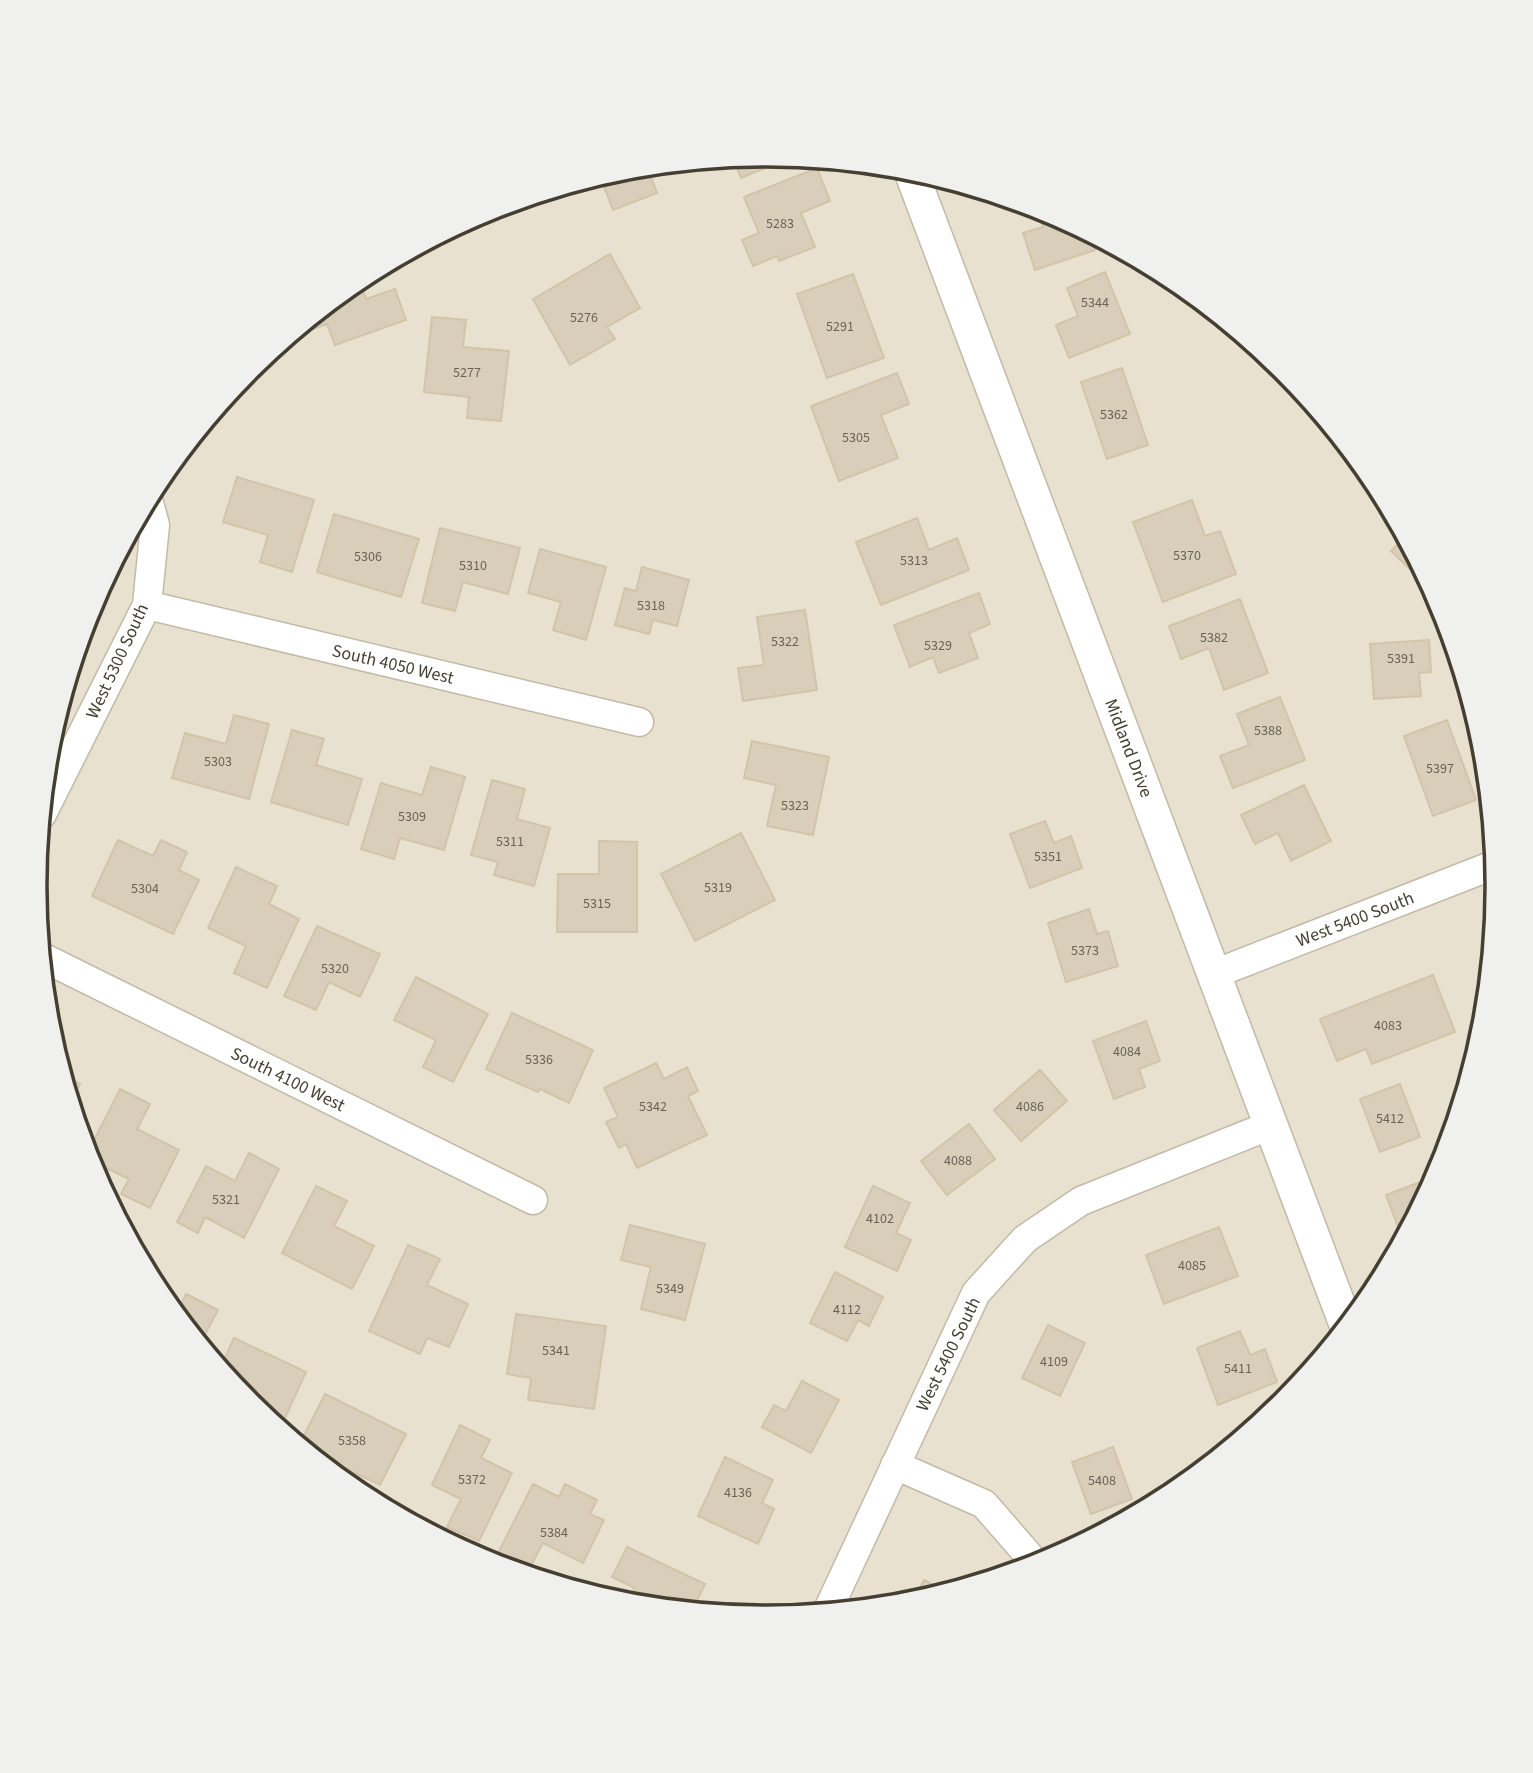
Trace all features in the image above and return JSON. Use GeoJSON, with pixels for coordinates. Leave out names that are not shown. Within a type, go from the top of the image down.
{"type":"FeatureCollection","features":[{"type":"Feature","properties":{"kind":"street","name":"Midland Drive"},"geometry":{"type":"LineString","coordinates":[[915,183],[1343,1316]]}},
{"type":"Feature","properties":{"kind":"street","name":"West 5300 South"},"geometry":{"type":"LineString","coordinates":[[53,792],[147,605],[155,525],[152,514]]}},
{"type":"Feature","properties":{"kind":"street","name":"South 4050 West"},"geometry":{"type":"LineString","coordinates":[[147,605],[639,723]]}},
{"type":"Feature","properties":{"kind":"street","name":"West 5400 South"},"geometry":{"type":"LineString","coordinates":[[1214,974],[1485,868]]}},
{"type":"Feature","properties":{"kind":"street","name":"South 4100 West"},"geometry":{"type":"LineString","coordinates":[[51,962],[533,1200]]}},
{"type":"Feature","properties":{"kind":"street","name":"West 5400 South"},"geometry":{"type":"LineString","coordinates":[[831,1602],[976,1293],[1025,1239],[1081,1201],[1271,1125]]}},
{"type":"Feature","properties":{"kind":"street"},"geometry":{"type":"LineString","coordinates":[[895,1465],[984,1504],[1029,1556]]}},
{"type":"Feature","properties":{"kind":"shaded area"},"geometry":{"type":"Polygon","coordinates":[[[766,167],[860,173],[907,181],[998,205],[1085,241],[1126,264],[1166,288],[1241,346],[1307,412],[1337,449],[1365,487],[1412,568],[1448,655],[1461,700],[1480,793],[1486,886],[1480,980],[1472,1027],[1448,1118],[1412,1205],[1389,1246],[1365,1286],[1307,1361],[1241,1427],[1204,1457],[1166,1485],[1085,1532],[998,1568],[953,1581],[860,1600],[814,1604],[766,1606],[673,1600],[626,1592],[535,1568],[448,1532],[407,1509],[367,1485],[292,1427],[226,1361],[196,1324],[168,1286],[121,1205],[85,1118],[72,1073],[53,980],[49,934],[47,886],[53,793],[61,746],[85,655],[121,568],[144,527],[168,487],[226,412],[292,346],[329,316],[367,288],[448,241],[535,205],[580,192],[673,173],[719,169],[766,167]]]}},
{"type":"Feature","properties":{"kind":"building"},"geometry":{"type":"Polygon","coordinates":[[[768,167],[741,178],[737,168],[768,167]]]}},
{"type":"Feature","properties":{"kind":"building"},"geometry":{"type":"Polygon","coordinates":[[[818,169],[830,201],[801,213],[815,247],[779,261],[777,256],[753,266],[742,240],[759,233],[744,197],[818,169]]]}},
{"type":"Feature","properties":{"kind":"building"},"geometry":{"type":"Polygon","coordinates":[[[651,177],[657,193],[613,210],[604,186],[651,177]]]}},
{"type":"Feature","properties":{"kind":"building"},"geometry":{"type":"Polygon","coordinates":[[[1041,222],[1085,241],[1094,246],[1095,250],[1035,270],[1023,233],[1043,227],[1041,222]]]}},
{"type":"Feature","properties":{"kind":"building"},"geometry":{"type":"Polygon","coordinates":[[[610,254],[640,308],[607,327],[615,339],[570,365],[533,299],[610,254]]]}},
{"type":"Feature","properties":{"kind":"building"},"geometry":{"type":"Polygon","coordinates":[[[1105,272],[1130,334],[1069,358],[1056,325],[1078,316],[1067,288],[1105,272]]]}},
{"type":"Feature","properties":{"kind":"building"},"geometry":{"type":"Polygon","coordinates":[[[853,274],[884,358],[827,378],[797,294],[853,274]]]}},
{"type":"Feature","properties":{"kind":"building"},"geometry":{"type":"Polygon","coordinates":[[[395,289],[406,320],[335,345],[327,324],[313,329],[363,291],[366,299],[395,289]]]}},
{"type":"Feature","properties":{"kind":"building"},"geometry":{"type":"Polygon","coordinates":[[[432,317],[466,320],[463,347],[509,351],[501,421],[467,418],[469,397],[424,392],[432,317]]]}},
{"type":"Feature","properties":{"kind":"building"},"geometry":{"type":"Polygon","coordinates":[[[1122,368],[1148,445],[1107,459],[1081,382],[1122,368]]]}},
{"type":"Feature","properties":{"kind":"building"},"geometry":{"type":"Polygon","coordinates":[[[897,373],[909,404],[881,415],[898,458],[839,481],[811,406],[897,373]]]}},
{"type":"Feature","properties":{"kind":"building"},"geometry":{"type":"Polygon","coordinates":[[[237,477],[314,500],[292,572],[260,562],[268,535],[223,522],[237,477]]]}},
{"type":"Feature","properties":{"kind":"building"},"geometry":{"type":"Polygon","coordinates":[[[1192,500],[1205,536],[1220,531],[1236,574],[1163,602],[1133,522],[1192,500]]]}},
{"type":"Feature","properties":{"kind":"building"},"geometry":{"type":"Polygon","coordinates":[[[334,514],[419,539],[401,597],[317,572],[334,514]]]}},
{"type":"Feature","properties":{"kind":"building"},"geometry":{"type":"Polygon","coordinates":[[[917,518],[929,550],[957,538],[969,570],[881,605],[856,542],[917,518]]]}},
{"type":"Feature","properties":{"kind":"building"},"geometry":{"type":"Polygon","coordinates":[[[440,528],[520,548],[508,594],[463,582],[455,611],[422,603],[440,528]]]}},
{"type":"Feature","properties":{"kind":"building"},"geometry":{"type":"Polygon","coordinates":[[[1398,544],[1414,573],[1391,551],[1398,544]]]}},
{"type":"Feature","properties":{"kind":"building"},"geometry":{"type":"Polygon","coordinates":[[[540,549],[606,567],[586,640],[553,630],[561,602],[528,593],[540,549]]]}},
{"type":"Feature","properties":{"kind":"building"},"geometry":{"type":"Polygon","coordinates":[[[642,567],[689,580],[677,626],[653,620],[649,634],[615,625],[625,588],[636,591],[642,567]]]}},
{"type":"Feature","properties":{"kind":"building"},"geometry":{"type":"Polygon","coordinates":[[[979,593],[990,624],[969,633],[978,658],[939,673],[933,657],[910,667],[894,625],[979,593]]]}},
{"type":"Feature","properties":{"kind":"building"},"geometry":{"type":"Polygon","coordinates":[[[1240,599],[1268,673],[1224,690],[1209,648],[1181,659],[1169,626],[1240,599]]]}},
{"type":"Feature","properties":{"kind":"building"},"geometry":{"type":"Polygon","coordinates":[[[805,610],[817,690],[743,701],[738,668],[764,665],[757,617],[805,610]]]}},
{"type":"Feature","properties":{"kind":"building"},"geometry":{"type":"Polygon","coordinates":[[[1429,640],[1431,672],[1419,673],[1421,696],[1374,699],[1370,644],[1429,640]]]}},
{"type":"Feature","properties":{"kind":"building"},"geometry":{"type":"Polygon","coordinates":[[[1280,697],[1305,760],[1233,788],[1220,756],[1249,745],[1237,714],[1280,697]]]}},
{"type":"Feature","properties":{"kind":"building"},"geometry":{"type":"Polygon","coordinates":[[[234,715],[269,724],[249,799],[172,778],[185,733],[226,744],[234,715]]]}},
{"type":"Feature","properties":{"kind":"building"},"geometry":{"type":"Polygon","coordinates":[[[1447,720],[1476,800],[1433,816],[1404,736],[1447,720]]]}},
{"type":"Feature","properties":{"kind":"building"},"geometry":{"type":"Polygon","coordinates":[[[292,730],[324,739],[316,765],[362,779],[348,825],[271,802],[292,730]]]}},
{"type":"Feature","properties":{"kind":"building"},"geometry":{"type":"Polygon","coordinates":[[[752,741],[829,757],[813,835],[767,826],[776,785],[744,778],[752,741]]]}},
{"type":"Feature","properties":{"kind":"building"},"geometry":{"type":"Polygon","coordinates":[[[431,767],[465,777],[444,850],[400,838],[394,859],[361,849],[381,783],[422,795],[431,767]]]}},
{"type":"Feature","properties":{"kind":"building"},"geometry":{"type":"Polygon","coordinates":[[[492,780],[525,789],[517,819],[550,828],[534,886],[494,875],[498,862],[471,855],[492,780]]]}},
{"type":"Feature","properties":{"kind":"building"},"geometry":{"type":"Polygon","coordinates":[[[1304,785],[1331,841],[1291,861],[1278,833],[1255,844],[1241,815],[1304,785]]]}},
{"type":"Feature","properties":{"kind":"building"},"geometry":{"type":"Polygon","coordinates":[[[1045,821],[1054,843],[1071,836],[1082,868],[1030,888],[1010,834],[1045,821]]]}},
{"type":"Feature","properties":{"kind":"building"},"geometry":{"type":"Polygon","coordinates":[[[741,833],[775,900],[695,941],[661,874],[741,833]]]}},
{"type":"Feature","properties":{"kind":"building"},"geometry":{"type":"Polygon","coordinates":[[[118,840],[153,856],[161,840],[187,852],[179,870],[199,880],[173,934],[92,896],[118,840]]]}},
{"type":"Feature","properties":{"kind":"building"},"geometry":{"type":"Polygon","coordinates":[[[599,841],[637,842],[637,932],[557,932],[558,874],[599,874],[599,841]]]}},
{"type":"Feature","properties":{"kind":"building"},"geometry":{"type":"Polygon","coordinates":[[[236,867],[277,886],[269,904],[299,919],[267,988],[234,973],[246,946],[208,928],[236,867]]]}},
{"type":"Feature","properties":{"kind":"building"},"geometry":{"type":"Polygon","coordinates":[[[1089,909],[1097,934],[1108,931],[1118,966],[1066,982],[1048,923],[1089,909]]]}},
{"type":"Feature","properties":{"kind":"building"},"geometry":{"type":"Polygon","coordinates":[[[317,926],[380,954],[360,997],[329,982],[316,1010],[284,996],[317,926]]]}},
{"type":"Feature","properties":{"kind":"building"},"geometry":{"type":"Polygon","coordinates":[[[1433,975],[1455,1032],[1372,1064],[1366,1049],[1337,1061],[1320,1019],[1433,975]]]}},
{"type":"Feature","properties":{"kind":"building"},"geometry":{"type":"Polygon","coordinates":[[[416,977],[488,1014],[453,1082],[423,1067],[436,1040],[394,1020],[416,977]]]}},
{"type":"Feature","properties":{"kind":"building"},"geometry":{"type":"Polygon","coordinates":[[[512,1013],[593,1050],[569,1103],[486,1069],[512,1013]]]}},
{"type":"Feature","properties":{"kind":"building"},"geometry":{"type":"Polygon","coordinates":[[[1146,1021],[1160,1061],[1139,1069],[1145,1087],[1114,1099],[1093,1041],[1146,1021]]]}},
{"type":"Feature","properties":{"kind":"building"},"geometry":{"type":"Polygon","coordinates":[[[656,1063],[664,1079],[687,1067],[698,1091],[688,1096],[707,1135],[637,1168],[626,1144],[619,1148],[606,1122],[618,1117],[604,1088],[656,1063]]]}},
{"type":"Feature","properties":{"kind":"building"},"geometry":{"type":"Polygon","coordinates":[[[1040,1070],[1067,1101],[1021,1141],[994,1110],[1040,1070]]]}},
{"type":"Feature","properties":{"kind":"building"},"geometry":{"type":"Polygon","coordinates":[[[1400,1084],[1420,1137],[1380,1152],[1360,1099],[1400,1084]]]}},
{"type":"Feature","properties":{"kind":"building"},"geometry":{"type":"Polygon","coordinates":[[[120,1089],[150,1104],[137,1129],[179,1150],[150,1208],[121,1194],[129,1179],[104,1167],[94,1141],[120,1089]]]}},
{"type":"Feature","properties":{"kind":"building"},"geometry":{"type":"Polygon","coordinates":[[[969,1124],[995,1159],[947,1195],[921,1161],[969,1124]]]}},
{"type":"Feature","properties":{"kind":"building"},"geometry":{"type":"Polygon","coordinates":[[[249,1153],[279,1169],[244,1238],[205,1217],[198,1233],[177,1222],[206,1166],[235,1181],[249,1153]]]}},
{"type":"Feature","properties":{"kind":"building"},"geometry":{"type":"Polygon","coordinates":[[[1423,1181],[1399,1229],[1386,1195],[1423,1181]]]}},
{"type":"Feature","properties":{"kind":"building"},"geometry":{"type":"Polygon","coordinates":[[[316,1186],[347,1201],[334,1226],[374,1246],[352,1289],[282,1253],[316,1186]]]}},
{"type":"Feature","properties":{"kind":"building"},"geometry":{"type":"Polygon","coordinates":[[[873,1186],[910,1203],[896,1233],[911,1240],[897,1271],[845,1247],[873,1186]]]}},
{"type":"Feature","properties":{"kind":"building"},"geometry":{"type":"Polygon","coordinates":[[[630,1225],[705,1244],[685,1320],[641,1309],[651,1267],[621,1260],[630,1225]]]}},
{"type":"Feature","properties":{"kind":"building"},"geometry":{"type":"Polygon","coordinates":[[[1219,1227],[1238,1276],[1164,1304],[1146,1255],[1219,1227]]]}},
{"type":"Feature","properties":{"kind":"building"},"geometry":{"type":"Polygon","coordinates":[[[408,1245],[440,1259],[427,1285],[468,1304],[449,1347],[427,1338],[420,1354],[369,1331],[408,1245]]]}},
{"type":"Feature","properties":{"kind":"building"},"geometry":{"type":"Polygon","coordinates":[[[835,1272],[883,1297],[869,1326],[858,1320],[847,1341],[810,1323],[835,1272]]]}},
{"type":"Feature","properties":{"kind":"building"},"geometry":{"type":"Polygon","coordinates":[[[186,1294],[218,1310],[205,1335],[196,1324],[181,1304],[186,1294]]]}},
{"type":"Feature","properties":{"kind":"building"},"geometry":{"type":"Polygon","coordinates":[[[516,1314],[606,1326],[594,1409],[528,1400],[531,1378],[507,1374],[516,1314]]]}},
{"type":"Feature","properties":{"kind":"building"},"geometry":{"type":"Polygon","coordinates":[[[1048,1325],[1085,1343],[1060,1396],[1022,1378],[1048,1325]]]}},
{"type":"Feature","properties":{"kind":"building"},"geometry":{"type":"Polygon","coordinates":[[[1240,1331],[1250,1355],[1265,1349],[1277,1382],[1218,1405],[1197,1348],[1240,1331]]]}},
{"type":"Feature","properties":{"kind":"building"},"geometry":{"type":"Polygon","coordinates":[[[234,1338],[306,1372],[284,1420],[258,1395],[224,1359],[234,1338]]]}},
{"type":"Feature","properties":{"kind":"building"},"geometry":{"type":"Polygon","coordinates":[[[802,1381],[839,1400],[811,1453],[762,1427],[774,1405],[786,1411],[802,1381]]]}},
{"type":"Feature","properties":{"kind":"building"},"geometry":{"type":"Polygon","coordinates":[[[325,1394],[406,1434],[380,1485],[350,1473],[303,1436],[325,1394]]]}},
{"type":"Feature","properties":{"kind":"building"},"geometry":{"type":"Polygon","coordinates":[[[460,1425],[490,1440],[481,1458],[512,1473],[479,1541],[447,1527],[461,1499],[432,1485],[460,1425]]]}},
{"type":"Feature","properties":{"kind":"building"},"geometry":{"type":"Polygon","coordinates":[[[1113,1447],[1132,1499],[1091,1514],[1072,1462],[1113,1447]]]}},
{"type":"Feature","properties":{"kind":"building"},"geometry":{"type":"Polygon","coordinates":[[[725,1457],[773,1480],[762,1503],[774,1509],[758,1544],[698,1516],[725,1457]]]}},
{"type":"Feature","properties":{"kind":"building"},"geometry":{"type":"Polygon","coordinates":[[[533,1484],[559,1497],[565,1484],[597,1500],[590,1514],[604,1520],[583,1563],[543,1543],[530,1566],[498,1553],[533,1484]]]}},
{"type":"Feature","properties":{"kind":"building"},"geometry":{"type":"Polygon","coordinates":[[[627,1547],[705,1584],[696,1602],[632,1593],[635,1588],[612,1577],[627,1547]]]}},
{"type":"Feature","properties":{"kind":"building"},"geometry":{"type":"Polygon","coordinates":[[[924,1580],[935,1585],[919,1589],[924,1580]]]}}]}
